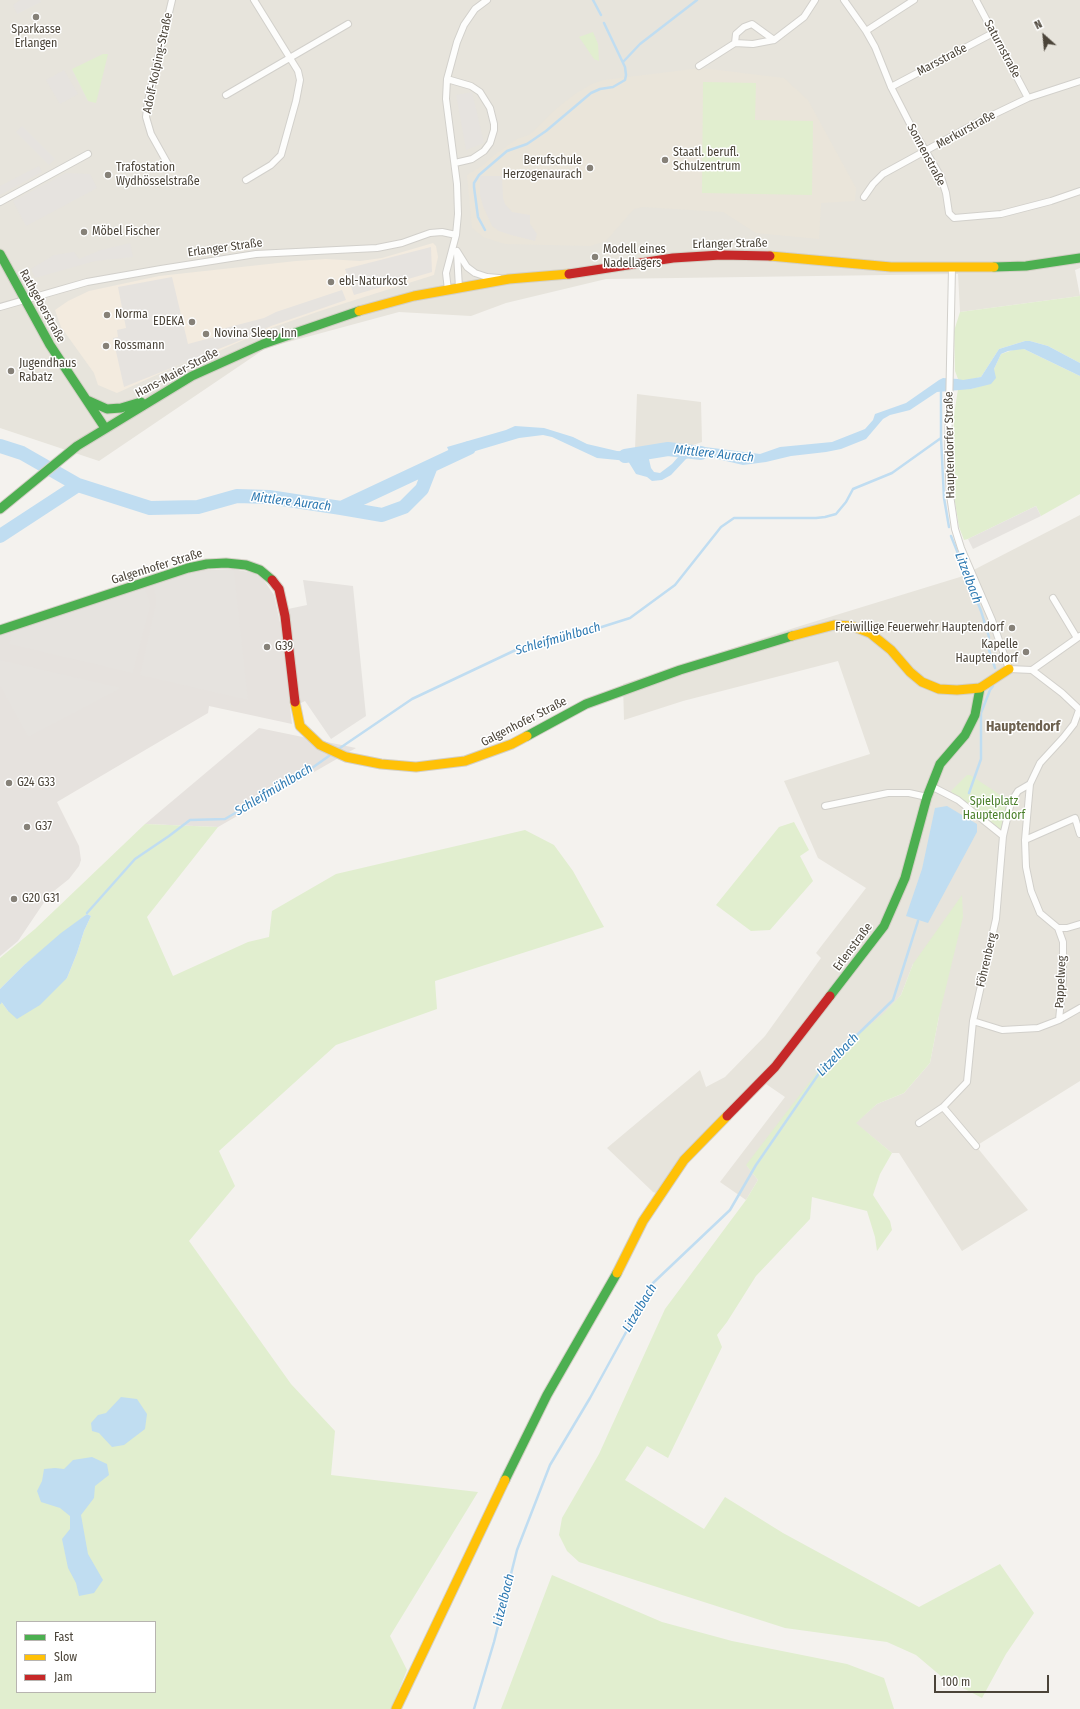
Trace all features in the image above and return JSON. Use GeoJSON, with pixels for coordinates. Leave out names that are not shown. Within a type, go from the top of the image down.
{"type":"FeatureCollection","features":[{"type":"Feature","properties":{"kind":"street","name":"Adolf-Kolping-Straße"},"geometry":{"type":"LineString","coordinates":[[170,168],[151,134],[146,117],[148,101],[172,0]]}},
{"type":"Feature","properties":{"kind":"street"},"geometry":{"type":"LineString","coordinates":[[246,180],[278,160],[283,150],[300,80],[298,72],[290,58],[254,0]]}},
{"type":"Feature","properties":{"kind":"street"},"geometry":{"type":"LineString","coordinates":[[459,288],[456,251],[458,210],[455,164],[446,99],[447,79],[457,42],[464,25],[475,9],[487,0]]}},
{"type":"Feature","properties":{"kind":"street"},"geometry":{"type":"LineString","coordinates":[[699,66],[735,43],[753,44],[774,40],[804,17],[815,0]]}},
{"type":"Feature","properties":{"kind":"street","name":"Sonnenstraße"},"geometry":{"type":"LineString","coordinates":[[844,0],[875,47],[891,87],[911,126],[941,177],[949,213],[954,218],[1001,214],[1051,201],[1080,191]]}},
{"type":"Feature","properties":{"kind":"street"},"geometry":{"type":"LineString","coordinates":[[866,32],[914,0]]}},
{"type":"Feature","properties":{"kind":"street","name":"Saturnstraße"},"geometry":{"type":"LineString","coordinates":[[976,0],[1028,98]]}},
{"type":"Feature","properties":{"kind":"street"},"geometry":{"type":"LineString","coordinates":[[226,95],[348,24]]}},
{"type":"Feature","properties":{"kind":"street"},"geometry":{"type":"LineString","coordinates":[[735,43],[736,34],[744,27],[752,24],[774,40]]}},
{"type":"Feature","properties":{"kind":"street","name":"Marsstraße"},"geometry":{"type":"LineString","coordinates":[[891,87],[993,33]]}},
{"type":"Feature","properties":{"kind":"street"},"geometry":{"type":"LineString","coordinates":[[447,79],[471,86],[480,92],[490,108],[494,124],[493,134],[488,147],[472,158],[455,164]]}},
{"type":"Feature","properties":{"kind":"street","name":"Merkurstraße"},"geometry":{"type":"LineString","coordinates":[[864,197],[873,184],[883,174],[927,152],[978,122],[1028,98],[1080,81]]}},
{"type":"Feature","properties":{"kind":"street"},"geometry":{"type":"LineString","coordinates":[[0,202],[88,154]]}},
{"type":"Feature","properties":{"kind":"street","name":"Erlanger Straße"},"geometry":{"type":"LineString","coordinates":[[0,307],[105,278],[256,254],[377,248],[402,243],[430,232],[442,232],[456,235]]}},
{"type":"Feature","properties":{"kind":"street"},"geometry":{"type":"LineString","coordinates":[[448,290],[446,273],[456,235]]}},
{"type":"Feature","properties":{"kind":"street","name":"Erlanger Straße"},"geometry":{"type":"LineString","coordinates":[[456,251],[467,267],[475,273],[487,277],[509,279]]}},
{"type":"Feature","properties":{"kind":"street","name":"Rathgeberstraße"},"geometry":{"type":"LineString","coordinates":[[0,254],[50,345],[105,428]]}},
{"type":"Feature","properties":{"kind":"street","name":"Erlanger Straße"},"geometry":{"type":"LineString","coordinates":[[459,288],[509,279],[579,273],[673,258],[721,255],[764,255],[900,268],[1026,266],[1080,258]]}},
{"type":"Feature","properties":{"kind":"street","name":"Hauptendorfer Straße"},"geometry":{"type":"LineString","coordinates":[[952,268],[948,471],[955,529],[961,548],[992,620],[1009,669]]}},
{"type":"Feature","properties":{"kind":"street","name":"Hans-Maier-Straße"},"geometry":{"type":"LineString","coordinates":[[0,509],[63,456],[105,428],[192,376],[263,344],[358,311],[414,296],[459,288]]}},
{"type":"Feature","properties":{"kind":"street"},"geometry":{"type":"LineString","coordinates":[[86,400],[107,409],[120,408],[157,396]]}},
{"type":"Feature","properties":{"kind":"street","name":"Galgenhofer Straße"},"geometry":{"type":"LineString","coordinates":[[0,630],[188,568],[207,564],[226,563],[246,565],[260,570],[272,580],[279,589],[283,603],[294,696],[300,726],[320,745],[346,757],[381,764],[416,767],[465,761],[487,754],[512,744],[586,704],[612,694],[680,670],[811,630],[834,625],[852,626],[870,633],[891,650],[910,672],[922,682],[940,688],[957,690],[980,688]]}},
{"type":"Feature","properties":{"kind":"street"},"geometry":{"type":"LineString","coordinates":[[1032,670],[1078,637],[1053,598]]}},
{"type":"Feature","properties":{"kind":"street"},"geometry":{"type":"LineString","coordinates":[[980,688],[1009,669],[1032,670],[1062,693],[1079,710],[1074,724],[1064,738],[1040,763],[1030,784],[1025,840],[1026,867],[1031,891],[1040,913],[1058,928],[1067,928],[1080,924]]}},
{"type":"Feature","properties":{"kind":"street","name":"Erlenstraße"},"geometry":{"type":"LineString","coordinates":[[396,1709],[547,1394],[626,1258],[643,1221],[684,1160],[775,1067],[884,926],[905,878],[926,797],[940,764],[966,736],[975,715],[980,688]]}},
{"type":"Feature","properties":{"kind":"street","name":"Föhrenberg"},"geometry":{"type":"LineString","coordinates":[[919,1123],[943,1107],[967,1082],[973,1021],[996,919],[1003,836],[1011,802],[1018,791],[1030,784]]}},
{"type":"Feature","properties":{"kind":"street"},"geometry":{"type":"LineString","coordinates":[[931,786],[958,800],[1003,836]]}},
{"type":"Feature","properties":{"kind":"street"},"geometry":{"type":"LineString","coordinates":[[825,806],[888,793],[909,794],[926,797]]}},
{"type":"Feature","properties":{"kind":"street"},"geometry":{"type":"LineString","coordinates":[[1025,840],[1075,818],[1080,834]]}},
{"type":"Feature","properties":{"kind":"street","name":"Pappelweg"},"geometry":{"type":"LineString","coordinates":[[973,1021],[1002,1030],[1038,1028],[1059,1020],[1063,979],[1063,942],[1058,928]]}},
{"type":"Feature","properties":{"kind":"street"},"geometry":{"type":"LineString","coordinates":[[1059,1020],[1080,1008]]}},
{"type":"Feature","properties":{"kind":"street"},"geometry":{"type":"LineString","coordinates":[[943,1107],[976,1146]]}},
{"type":"Feature","properties":{"kind":"shaded area"},"geometry":{"type":"Polygon","coordinates":[[[0,0],[1080,0],[1080,268],[1075,270],[1080,296],[960,312],[958,274],[606,279],[506,303],[471,316],[399,312],[266,348],[99,461],[0,428],[0,0]]]}},
{"type":"Feature","properties":{"kind":"shaded area"},"geometry":{"type":"Polygon","coordinates":[[[20,0],[40,0],[41,2],[17,14],[13,5],[20,0]]]}},
{"type":"Feature","properties":{"kind":"shaded area","name":"Staatl. berufl. Schulzentrum"},"geometry":{"type":"Polygon","coordinates":[[[701,68],[784,78],[808,100],[856,188],[855,201],[821,203],[819,239],[756,233],[723,212],[643,207],[634,209],[606,241],[590,246],[505,244],[483,237],[472,228],[467,175],[482,166],[494,155],[517,139],[529,135],[557,108],[575,94],[592,84],[604,80],[701,68]]]}},
{"type":"Feature","properties":{"kind":"shaded area"},"geometry":{"type":"Polygon","coordinates":[[[64,70],[78,94],[60,104],[46,80],[64,70]]]}},
{"type":"Feature","properties":{"kind":"shaded area"},"geometry":{"type":"Polygon","coordinates":[[[472,92],[484,143],[466,150],[456,95],[472,92]]]}},
{"type":"Feature","properties":{"kind":"shaded area"},"geometry":{"type":"Polygon","coordinates":[[[22,126],[55,159],[49,165],[16,132],[22,126]]]}},
{"type":"Feature","properties":{"kind":"shaded area"},"geometry":{"type":"Polygon","coordinates":[[[39,166],[42,172],[0,195],[0,186],[39,166]]]}},
{"type":"Feature","properties":{"kind":"shaded area"},"geometry":{"type":"Polygon","coordinates":[[[66,173],[90,174],[97,188],[26,226],[13,201],[66,173]]]}},
{"type":"Feature","properties":{"kind":"shaded area"},"geometry":{"type":"Polygon","coordinates":[[[480,176],[502,176],[503,198],[505,204],[512,212],[530,215],[530,224],[537,234],[535,241],[499,231],[492,226],[480,195],[480,176]]]}},
{"type":"Feature","properties":{"kind":"shaded area"},"geometry":{"type":"Polygon","coordinates":[[[130,243],[133,257],[95,261],[35,278],[31,269],[54,255],[74,252],[79,259],[101,250],[130,243]]]}},
{"type":"Feature","properties":{"kind":"shaded area"},"geometry":{"type":"Polygon","coordinates":[[[433,243],[436,246],[438,257],[434,275],[268,329],[219,351],[183,363],[117,393],[98,385],[94,373],[61,327],[55,310],[68,301],[89,291],[159,276],[296,261],[326,259],[360,261],[382,258],[433,243]]]}},
{"type":"Feature","properties":{"kind":"shaded area"},"geometry":{"type":"Polygon","coordinates":[[[431,247],[432,272],[354,295],[345,269],[431,247]]]}},
{"type":"Feature","properties":{"kind":"shaded area"},"geometry":{"type":"Polygon","coordinates":[[[172,277],[188,344],[214,337],[214,331],[264,318],[276,312],[342,290],[346,300],[271,326],[251,336],[124,387],[113,338],[118,337],[117,330],[126,328],[118,287],[172,277]]]}},
{"type":"Feature","properties":{"kind":"shaded area"},"geometry":{"type":"Polygon","coordinates":[[[637,394],[701,402],[702,442],[668,453],[635,450],[637,394]]]}},
{"type":"Feature","properties":{"kind":"shaded area"},"geometry":{"type":"Polygon","coordinates":[[[1036,506],[1041,516],[973,549],[968,539],[1036,506]]]}},
{"type":"Feature","properties":{"kind":"shaded area"},"geometry":{"type":"Polygon","coordinates":[[[1080,515],[1080,1081],[976,1146],[1028,1210],[962,1251],[899,1153],[892,1153],[855,1123],[877,1104],[904,1093],[930,1063],[939,1016],[913,964],[901,995],[747,1166],[758,1180],[746,1200],[720,1182],[785,1097],[766,1084],[692,1158],[673,1182],[666,1196],[653,1192],[607,1148],[700,1070],[706,1087],[725,1077],[765,1036],[821,958],[816,953],[866,888],[818,858],[784,781],[870,754],[838,661],[683,701],[624,720],[623,684],[797,627],[960,577],[1080,515]]]}},
{"type":"Feature","properties":{"kind":"shaded area"},"geometry":{"type":"Polygon","coordinates":[[[233,569],[254,573],[263,579],[274,595],[281,627],[292,724],[209,706],[208,713],[57,802],[79,846],[81,860],[79,866],[69,879],[49,895],[18,941],[0,956],[0,634],[190,572],[233,569]]]}},
{"type":"Feature","properties":{"kind":"shaded area"},"geometry":{"type":"Polygon","coordinates":[[[222,570],[234,571],[248,700],[140,675],[156,603],[153,586],[190,574],[222,570]]]}},
{"type":"Feature","properties":{"kind":"shaded area"},"geometry":{"type":"Polygon","coordinates":[[[303,580],[353,586],[366,716],[331,739],[305,701],[299,704],[288,609],[307,605],[303,580]]]}},
{"type":"Feature","properties":{"kind":"shaded area"},"geometry":{"type":"Polygon","coordinates":[[[145,589],[150,606],[133,673],[9,644],[12,633],[145,589]]]}},
{"type":"Feature","properties":{"kind":"shaded area"},"geometry":{"type":"Polygon","coordinates":[[[0,660],[121,688],[28,737],[0,686],[0,660]]]}},
{"type":"Feature","properties":{"kind":"shaded area"},"geometry":{"type":"Polygon","coordinates":[[[259,728],[356,748],[218,827],[145,824],[259,728]]]}},
{"type":"Feature","properties":{"kind":"green space"},"geometry":{"type":"Polygon","coordinates":[[[593,32],[598,44],[599,61],[594,59],[579,37],[593,32]]]}},
{"type":"Feature","properties":{"kind":"green space"},"geometry":{"type":"Polygon","coordinates":[[[103,54],[108,54],[96,103],[88,101],[72,69],[103,54]]]}},
{"type":"Feature","properties":{"kind":"green space"},"geometry":{"type":"Polygon","coordinates":[[[703,82],[756,83],[755,120],[813,121],[812,195],[702,193],[703,82]]]}},
{"type":"Feature","properties":{"kind":"green space"},"geometry":{"type":"Polygon","coordinates":[[[1080,296],[1080,363],[1048,346],[1025,341],[999,349],[981,377],[963,381],[958,379],[955,371],[954,331],[960,312],[1080,296]]]}},
{"type":"Feature","properties":{"kind":"green space"},"geometry":{"type":"Polygon","coordinates":[[[1016,349],[1024,349],[1080,376],[1080,494],[1041,516],[1036,506],[964,540],[959,527],[953,490],[954,415],[958,389],[971,389],[981,386],[994,369],[1001,354],[1016,349]]]}},
{"type":"Feature","properties":{"kind":"green space","name":"Spielplatz Hauptendorf"},"geometry":{"type":"Polygon","coordinates":[[[967,775],[970,775],[1011,802],[1003,836],[958,800],[951,791],[967,775]]]}},
{"type":"Feature","properties":{"kind":"green space"},"geometry":{"type":"Polygon","coordinates":[[[794,822],[809,850],[800,856],[813,881],[770,930],[751,931],[716,905],[779,827],[794,822]]]}},
{"type":"Feature","properties":{"kind":"green space"},"geometry":{"type":"Polygon","coordinates":[[[145,824],[218,827],[147,917],[173,976],[248,942],[269,937],[272,911],[336,874],[525,830],[554,845],[573,871],[604,927],[435,981],[437,1009],[336,1045],[219,1151],[235,1186],[189,1241],[291,1384],[335,1431],[331,1475],[478,1492],[390,1636],[407,1670],[391,1709],[0,1709],[0,1000],[8,1011],[67,978],[91,916],[87,914],[24,965],[0,989],[0,958],[35,929],[145,824]]]}},
{"type":"Feature","properties":{"kind":"green space"},"geometry":{"type":"Polygon","coordinates":[[[962,895],[963,917],[939,1016],[930,1063],[904,1093],[877,1104],[856,1123],[892,1153],[880,1174],[873,1195],[890,1221],[892,1230],[877,1251],[875,1237],[867,1211],[812,1197],[810,1219],[756,1276],[717,1335],[722,1347],[668,1458],[647,1446],[625,1480],[704,1529],[725,1497],[783,1533],[919,1607],[1000,1564],[1034,1613],[1006,1654],[982,1698],[942,1677],[916,1655],[887,1642],[785,1628],[579,1562],[567,1551],[559,1535],[562,1518],[599,1454],[665,1309],[746,1200],[758,1180],[746,1165],[825,1062],[883,1014],[901,995],[913,964],[962,895]]]}},
{"type":"Feature","properties":{"kind":"green space"},"geometry":{"type":"Polygon","coordinates":[[[552,1575],[662,1622],[732,1641],[847,1664],[884,1678],[894,1709],[501,1709],[552,1575]]]}},
{"type":"Feature","properties":{"kind":"water"},"geometry":{"type":"Polygon","coordinates":[[[1025,341],[1048,346],[1080,363],[1080,376],[1024,349],[1008,351],[1001,354],[994,369],[996,378],[991,384],[971,389],[937,392],[910,410],[890,415],[883,419],[866,439],[841,449],[826,452],[791,456],[766,462],[743,465],[696,454],[686,459],[671,475],[662,480],[652,481],[647,477],[636,474],[628,461],[597,458],[552,437],[543,435],[519,438],[452,458],[447,447],[515,426],[544,428],[573,437],[587,444],[617,451],[638,452],[648,455],[651,468],[654,472],[660,473],[672,464],[687,447],[705,447],[760,454],[780,447],[832,442],[865,429],[873,420],[875,414],[906,403],[943,378],[963,380],[981,377],[999,349],[1025,341]]]}},
{"type":"Feature","properties":{"kind":"water"},"geometry":{"type":"Polygon","coordinates":[[[947,806],[977,824],[977,832],[928,923],[906,916],[922,869],[935,808],[947,806]]]}},
{"type":"Feature","properties":{"kind":"water"},"geometry":{"type":"Polygon","coordinates":[[[87,914],[91,916],[67,978],[40,1005],[17,1019],[8,1011],[0,1000],[0,989],[24,965],[61,933],[87,914]]]}},
{"type":"Feature","properties":{"kind":"water"},"geometry":{"type":"Polygon","coordinates":[[[121,1397],[137,1399],[147,1414],[145,1429],[124,1445],[112,1447],[99,1433],[92,1431],[91,1423],[98,1415],[106,1413],[121,1397]]]}},
{"type":"Feature","properties":{"kind":"water"},"geometry":{"type":"Polygon","coordinates":[[[92,1457],[107,1464],[109,1475],[95,1486],[94,1498],[81,1515],[88,1554],[103,1580],[94,1593],[79,1596],[76,1583],[68,1568],[62,1539],[70,1529],[70,1516],[60,1508],[41,1502],[37,1491],[42,1481],[44,1469],[64,1469],[73,1460],[92,1457]]]}},
{"type":"Feature","properties":{"kind":"waterway"},"geometry":{"type":"LineString","coordinates":[[593,0],[601,15]]}},
{"type":"Feature","properties":{"kind":"waterway"},"geometry":{"type":"LineString","coordinates":[[623,62],[640,44],[697,0]]}},
{"type":"Feature","properties":{"kind":"waterway"},"geometry":{"type":"LineString","coordinates":[[485,230],[478,217],[474,187],[474,183],[479,175],[507,151],[527,144],[546,131],[591,93],[600,89],[613,87],[625,80],[625,67],[604,23]]}},
{"type":"Feature","properties":{"kind":"waterway","name":"Schleifmühlbach"},"geometry":{"type":"LineString","coordinates":[[337,750],[412,699],[522,647],[589,631],[630,618],[675,585],[721,527],[734,518],[816,518],[836,514],[846,502],[853,489],[892,473],[941,438],[941,388]]}},
{"type":"Feature","properties":{"kind":"waterway","name":"Litzelbach"},"geometry":{"type":"LineString","coordinates":[[941,438],[944,498],[949,527]]}},
{"type":"Feature","properties":{"kind":"waterway","name":"Mittlere Aurach"},"geometry":{"type":"LineString","coordinates":[[0,446],[22,453],[78,485],[150,508],[198,507],[237,496],[269,497],[341,508],[469,448]]}},
{"type":"Feature","properties":{"kind":"waterway","name":"Mittlere Aurach"},"geometry":{"type":"LineString","coordinates":[[625,456],[668,449],[701,453]]}},
{"type":"Feature","properties":{"kind":"waterway","name":"Mittlere Aurach"},"geometry":{"type":"LineString","coordinates":[[341,508],[382,515],[404,507],[422,489],[431,466]]}},
{"type":"Feature","properties":{"kind":"waterway","name":"Mittlere Aurach"},"geometry":{"type":"LineString","coordinates":[[0,536],[78,485]]}},
{"type":"Feature","properties":{"kind":"waterway","name":"Litzelbach"},"geometry":{"type":"LineString","coordinates":[[951,536],[981,611],[989,637],[987,644],[995,668]]}},
{"type":"Feature","properties":{"kind":"waterway","name":"Litzelbach"},"geometry":{"type":"LineString","coordinates":[[969,793],[981,759],[981,713],[993,686]]}},
{"type":"Feature","properties":{"kind":"waterway","name":"Schleifmühlbach"},"geometry":{"type":"LineString","coordinates":[[87,913],[135,859],[190,820],[225,819],[312,768],[333,753]]}},
{"type":"Feature","properties":{"kind":"waterway","name":"Litzelbach"},"geometry":{"type":"LineString","coordinates":[[474,1709],[494,1642],[517,1550],[550,1465],[590,1398],[653,1283],[730,1210],[756,1165],[822,1069],[893,1000],[918,921]]}},
{"type":"Feature","properties":{"kind":"traffic: fast"},"geometry":{"type":"LineString","coordinates":[[0,254],[50,345],[105,428]]}},
{"type":"Feature","properties":{"kind":"traffic: fast"},"geometry":{"type":"LineString","coordinates":[[994,267],[1026,266],[1080,258]]}},
{"type":"Feature","properties":{"kind":"traffic: fast"},"geometry":{"type":"LineString","coordinates":[[0,509],[77,446],[192,376],[263,344],[359,311]]}},
{"type":"Feature","properties":{"kind":"traffic: fast"},"geometry":{"type":"LineString","coordinates":[[87,400],[107,409],[121,408],[141,402]]}},
{"type":"Feature","properties":{"kind":"traffic: fast"},"geometry":{"type":"LineString","coordinates":[[0,630],[188,568],[207,564],[226,563],[246,565],[260,570],[272,580]]}},
{"type":"Feature","properties":{"kind":"traffic: fast"},"geometry":{"type":"LineString","coordinates":[[527,736],[586,704],[680,670],[792,636]]}},
{"type":"Feature","properties":{"kind":"traffic: fast"},"geometry":{"type":"LineString","coordinates":[[830,996],[884,926],[905,878],[927,797],[940,764],[965,735],[975,715],[980,688]]}},
{"type":"Feature","properties":{"kind":"traffic: fast"},"geometry":{"type":"LineString","coordinates":[[505,1480],[547,1395],[617,1273]]}},
{"type":"Feature","properties":{"kind":"traffic: slow"},"geometry":{"type":"LineString","coordinates":[[770,256],[891,267],[994,267]]}},
{"type":"Feature","properties":{"kind":"traffic: slow"},"geometry":{"type":"LineString","coordinates":[[359,311],[414,296],[509,279],[569,274]]}},
{"type":"Feature","properties":{"kind":"traffic: slow"},"geometry":{"type":"LineString","coordinates":[[792,636],[834,625],[852,626],[870,633],[891,650],[910,672],[922,682],[939,689],[957,690],[980,688],[1009,669]]}},
{"type":"Feature","properties":{"kind":"traffic: slow"},"geometry":{"type":"LineString","coordinates":[[295,702],[300,726],[320,745],[346,757],[381,764],[416,767],[465,761],[512,744],[527,736]]}},
{"type":"Feature","properties":{"kind":"traffic: slow"},"geometry":{"type":"LineString","coordinates":[[617,1273],[643,1221],[684,1160],[727,1116]]}},
{"type":"Feature","properties":{"kind":"traffic: slow"},"geometry":{"type":"LineString","coordinates":[[396,1709],[505,1480]]}},
{"type":"Feature","properties":{"kind":"traffic: jam"},"geometry":{"type":"LineString","coordinates":[[569,274],[673,258],[721,255],[770,256]]}},
{"type":"Feature","properties":{"kind":"traffic: jam"},"geometry":{"type":"LineString","coordinates":[[272,580],[279,589],[285,616],[295,702]]}},
{"type":"Feature","properties":{"kind":"traffic: jam"},"geometry":{"type":"LineString","coordinates":[[727,1116],[775,1067],[830,996]]}},
{"type":"Feature","properties":{"kind":"place","name":"Sparkasse Erlangen"},"geometry":{"type":"Point","coordinates":[36,17]}},
{"type":"Feature","properties":{"kind":"place","name":"Staatl. berufl. Schulzentrum"},"geometry":{"type":"Point","coordinates":[665,160]}},
{"type":"Feature","properties":{"kind":"place","name":"Berufschule Herzogenaurach"},"geometry":{"type":"Point","coordinates":[590,168]}},
{"type":"Feature","properties":{"kind":"place","name":"Trafostation Wydhösselstraße"},"geometry":{"type":"Point","coordinates":[108,175]}},
{"type":"Feature","properties":{"kind":"place","name":"Möbel Fischer"},"geometry":{"type":"Point","coordinates":[84,232]}},
{"type":"Feature","properties":{"kind":"place","name":"Modell eines Nadellagers"},"geometry":{"type":"Point","coordinates":[595,257]}},
{"type":"Feature","properties":{"kind":"place","name":"ebl-Naturkost"},"geometry":{"type":"Point","coordinates":[331,282]}},
{"type":"Feature","properties":{"kind":"place","name":"Norma"},"geometry":{"type":"Point","coordinates":[107,315]}},
{"type":"Feature","properties":{"kind":"place","name":"EDEKA"},"geometry":{"type":"Point","coordinates":[192,322]}},
{"type":"Feature","properties":{"kind":"place","name":"Novina Sleep Inn"},"geometry":{"type":"Point","coordinates":[206,334]}},
{"type":"Feature","properties":{"kind":"place","name":"Rossmann"},"geometry":{"type":"Point","coordinates":[106,346]}},
{"type":"Feature","properties":{"kind":"place","name":"Jugendhaus Rabatz"},"geometry":{"type":"Point","coordinates":[11,371]}},
{"type":"Feature","properties":{"kind":"place","name":"Freiwillige Feuerwehr Hauptendorf"},"geometry":{"type":"Point","coordinates":[1012,628]}},
{"type":"Feature","properties":{"kind":"place","name":"G39"},"geometry":{"type":"Point","coordinates":[267,647]}},
{"type":"Feature","properties":{"kind":"place","name":"Kapelle Hauptendorf"},"geometry":{"type":"Point","coordinates":[1026,652]}},
{"type":"Feature","properties":{"kind":"place","name":"G24 G33"},"geometry":{"type":"Point","coordinates":[9,783]}},
{"type":"Feature","properties":{"kind":"place","name":"G37"},"geometry":{"type":"Point","coordinates":[27,827]}},
{"type":"Feature","properties":{"kind":"place","name":"G20 G31"},"geometry":{"type":"Point","coordinates":[14,899]}},
{"type":"Feature","properties":{"kind":"district","name":"Hauptendorf"},"geometry":{"type":"Point","coordinates":[1023,727]}}]}
